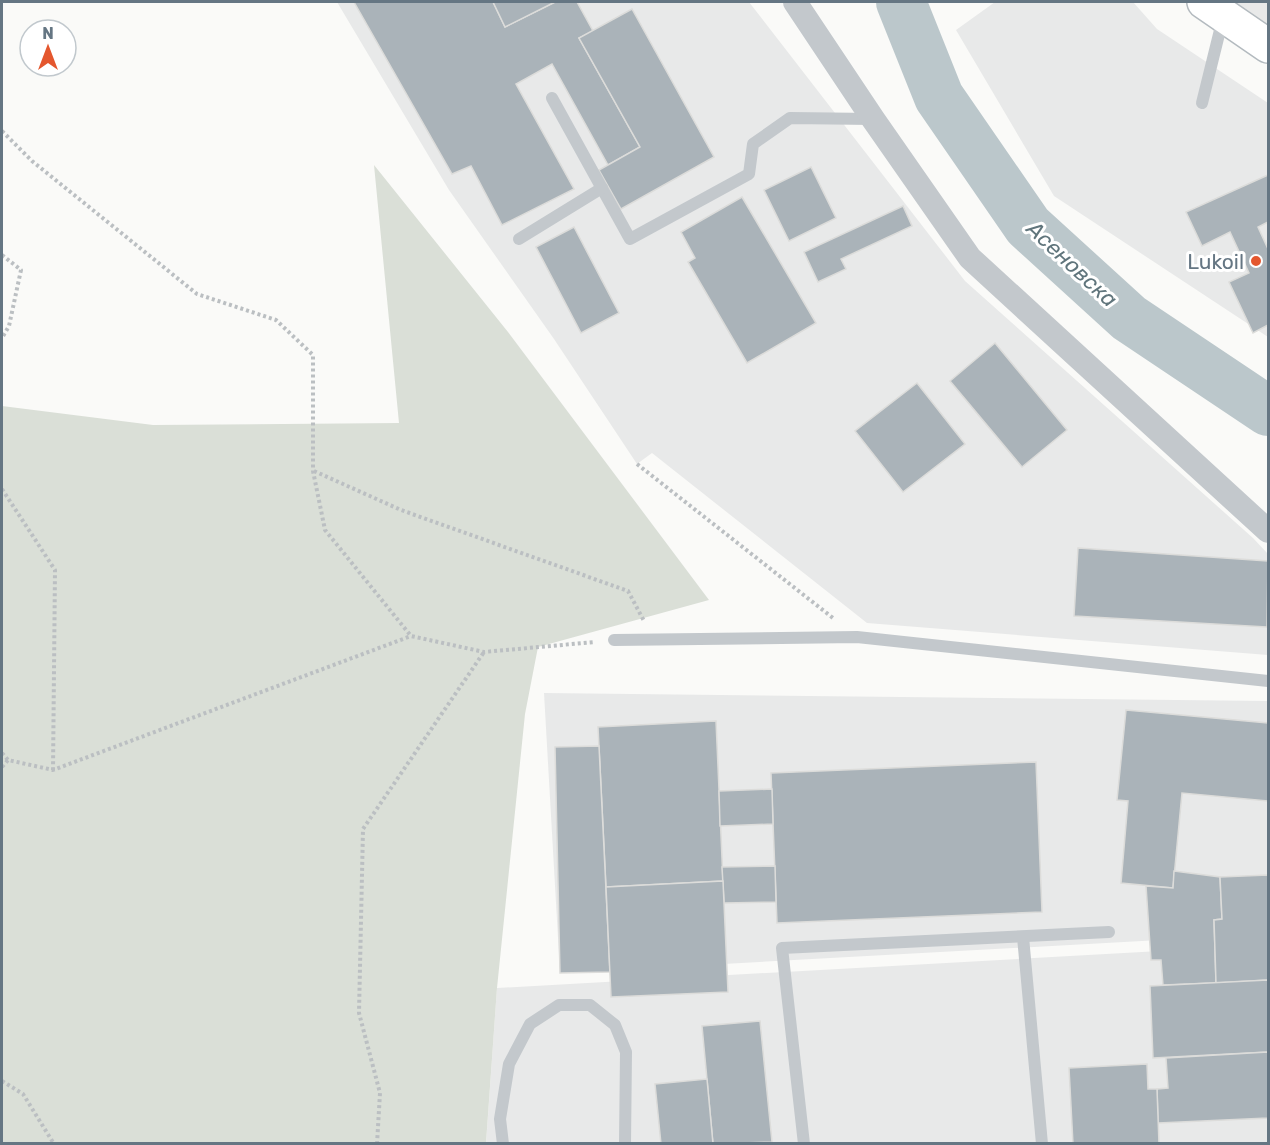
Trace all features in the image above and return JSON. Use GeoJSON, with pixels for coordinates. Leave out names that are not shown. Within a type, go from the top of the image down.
{"type":"FeatureCollection","features":[{"type":"Feature","properties":{"kind":"main road"},"geometry":{"type":"LineString","coordinates":[[1214,9],[1269,46]]}},
{"type":"Feature","properties":{"kind":"street"},"geometry":{"type":"LineString","coordinates":[[795,2],[970,258],[1269,531]]}},
{"type":"Feature","properties":{"kind":"lane"},"geometry":{"type":"LineString","coordinates":[[1202,103],[1214,9]]}},
{"type":"Feature","properties":{"kind":"lane"},"geometry":{"type":"LineString","coordinates":[[552,98],[630,239],[749,174],[753,144],[790,118],[873,119]]}},
{"type":"Feature","properties":{"kind":"lane"},"geometry":{"type":"LineString","coordinates":[[519,239],[602,188]]}},
{"type":"Feature","properties":{"kind":"lane"},"geometry":{"type":"LineString","coordinates":[[614,640],[857,637],[1269,681]]}},
{"type":"Feature","properties":{"kind":"lane"},"geometry":{"type":"LineString","coordinates":[[804,1143],[782,948],[1108,933]]}},
{"type":"Feature","properties":{"kind":"lane"},"geometry":{"type":"LineString","coordinates":[[1023,937],[1042,1143]]}},
{"type":"Feature","properties":{"kind":"lane"},"geometry":{"type":"LineString","coordinates":[[503,1143],[500,1119],[509,1064],[530,1024],[559,1005],[590,1005],[615,1025],[626,1052],[625,1143]]}},
{"type":"Feature","properties":{"kind":"path"},"geometry":{"type":"LineString","coordinates":[[2,131],[32,161],[197,294],[276,320],[313,355],[313,471],[325,530],[411,636]]}},
{"type":"Feature","properties":{"kind":"path"},"geometry":{"type":"LineString","coordinates":[[2,255],[21,270],[9,326],[2,338]]}},
{"type":"Feature","properties":{"kind":"path"},"geometry":{"type":"LineString","coordinates":[[637,464],[857,637]]}},
{"type":"Feature","properties":{"kind":"path"},"geometry":{"type":"LineString","coordinates":[[313,471],[401,510],[628,591],[655,640]]}},
{"type":"Feature","properties":{"kind":"path"},"geometry":{"type":"LineString","coordinates":[[2,489],[55,570],[53,770]]}},
{"type":"Feature","properties":{"kind":"path"},"geometry":{"type":"LineString","coordinates":[[2,753],[8,759],[53,770],[411,636],[483,652],[614,640]]}},
{"type":"Feature","properties":{"kind":"path"},"geometry":{"type":"LineString","coordinates":[[377,1143],[380,1093],[358,1013],[363,829],[483,652]]}},
{"type":"Feature","properties":{"kind":"path"},"geometry":{"type":"LineString","coordinates":[[2,767],[8,759]]}},
{"type":"Feature","properties":{"kind":"path"},"geometry":{"type":"LineString","coordinates":[[2,1082],[23,1094],[54,1143]]}},
{"type":"Feature","properties":{"kind":"shaded area"},"geometry":{"type":"Polygon","coordinates":[[[337,2],[749,2],[965,281],[1253,538],[1268,554],[1268,655],[867,623],[652,453],[637,464],[554,339],[449,190],[337,2]]]}},
{"type":"Feature","properties":{"kind":"shaded area"},"geometry":{"type":"Polygon","coordinates":[[[995,2],[1133,2],[1157,29],[1268,103],[1268,337],[1054,196],[956,30],[995,2]]]}},
{"type":"Feature","properties":{"kind":"shaded area"},"geometry":{"type":"Polygon","coordinates":[[[1204,2],[1268,2],[1268,46],[1204,2]]]}},
{"type":"Feature","properties":{"kind":"shaded area"},"geometry":{"type":"Polygon","coordinates":[[[374,165],[508,332],[709,600],[538,647],[525,714],[497,988],[486,1143],[2,1143],[2,406],[153,425],[399,423],[374,165]]]}},
{"type":"Feature","properties":{"kind":"shaded area"},"geometry":{"type":"Polygon","coordinates":[[[544,693],[1268,701],[1268,934],[560,973],[544,693]]]}},
{"type":"Feature","properties":{"kind":"shaded area"},"geometry":{"type":"Polygon","coordinates":[[[1268,945],[1268,1143],[486,1144],[497,988],[1268,945]]]}},
{"type":"Feature","properties":{"kind":"building"},"geometry":{"type":"Polygon","coordinates":[[[354,2],[493,2],[505,27],[555,2],[577,2],[593,31],[579,38],[640,147],[608,165],[552,64],[516,84],[574,189],[502,225],[471,166],[452,174],[354,2]]]}},
{"type":"Feature","properties":{"kind":"building"},"geometry":{"type":"Polygon","coordinates":[[[493,2],[555,2],[505,27],[493,2]]]}},
{"type":"Feature","properties":{"kind":"building"},"geometry":{"type":"Polygon","coordinates":[[[632,9],[714,157],[621,209],[599,170],[640,147],[579,38],[632,9]]]}},
{"type":"Feature","properties":{"kind":"building"},"geometry":{"type":"Polygon","coordinates":[[[811,167],[836,218],[789,241],[764,190],[811,167]]]}},
{"type":"Feature","properties":{"kind":"building","name":"Lukoil"},"geometry":{"type":"Polygon","coordinates":[[[1268,175],[1268,222],[1258,227],[1268,249],[1268,325],[1253,333],[1229,282],[1249,273],[1230,232],[1202,246],[1186,212],[1268,175]]]}},
{"type":"Feature","properties":{"kind":"building"},"geometry":{"type":"Polygon","coordinates":[[[742,197],[816,323],[747,363],[688,262],[695,258],[681,232],[742,197]]]}},
{"type":"Feature","properties":{"kind":"building"},"geometry":{"type":"Polygon","coordinates":[[[903,206],[912,226],[841,259],[846,269],[818,282],[804,252],[903,206]]]}},
{"type":"Feature","properties":{"kind":"building"},"geometry":{"type":"Polygon","coordinates":[[[574,227],[619,313],[581,333],[536,247],[574,227]]]}},
{"type":"Feature","properties":{"kind":"building"},"geometry":{"type":"Polygon","coordinates":[[[995,343],[1067,430],[1022,467],[950,381],[995,343]]]}},
{"type":"Feature","properties":{"kind":"building"},"geometry":{"type":"Polygon","coordinates":[[[917,383],[965,444],[903,492],[855,431],[917,383]]]}},
{"type":"Feature","properties":{"kind":"building"},"geometry":{"type":"Polygon","coordinates":[[[1078,548],[1268,561],[1267,627],[1074,616],[1078,548]]]}},
{"type":"Feature","properties":{"kind":"building"},"geometry":{"type":"Polygon","coordinates":[[[1126,710],[1268,723],[1268,801],[1182,793],[1173,888],[1121,883],[1128,801],[1117,800],[1126,710]]]}},
{"type":"Feature","properties":{"kind":"building"},"geometry":{"type":"Polygon","coordinates":[[[716,721],[723,881],[606,887],[598,727],[716,721]]]}},
{"type":"Feature","properties":{"kind":"building"},"geometry":{"type":"Polygon","coordinates":[[[599,746],[610,972],[560,973],[555,747],[599,746]]]}},
{"type":"Feature","properties":{"kind":"building"},"geometry":{"type":"Polygon","coordinates":[[[1036,762],[1042,912],[777,923],[771,773],[1036,762]]]}},
{"type":"Feature","properties":{"kind":"building"},"geometry":{"type":"Polygon","coordinates":[[[772,789],[773,824],[720,826],[719,791],[772,789]]]}},
{"type":"Feature","properties":{"kind":"building"},"geometry":{"type":"Polygon","coordinates":[[[775,866],[776,902],[724,903],[722,867],[775,866]]]}},
{"type":"Feature","properties":{"kind":"building"},"geometry":{"type":"Polygon","coordinates":[[[1174,871],[1220,877],[1222,919],[1214,920],[1216,983],[1163,985],[1161,960],[1151,960],[1146,886],[1173,888],[1174,871]]]}},
{"type":"Feature","properties":{"kind":"building"},"geometry":{"type":"Polygon","coordinates":[[[1268,875],[1268,980],[1216,983],[1214,920],[1222,919],[1220,877],[1268,875]]]}},
{"type":"Feature","properties":{"kind":"building"},"geometry":{"type":"Polygon","coordinates":[[[723,881],[728,992],[611,997],[606,887],[723,881]]]}},
{"type":"Feature","properties":{"kind":"building"},"geometry":{"type":"Polygon","coordinates":[[[1268,980],[1268,1052],[1153,1058],[1150,986],[1268,980]]]}},
{"type":"Feature","properties":{"kind":"building"},"geometry":{"type":"Polygon","coordinates":[[[760,1021],[772,1142],[713,1144],[702,1026],[760,1021]]]}},
{"type":"Feature","properties":{"kind":"building"},"geometry":{"type":"Polygon","coordinates":[[[1268,1052],[1268,1118],[1158,1123],[1157,1089],[1168,1088],[1166,1058],[1268,1052]]]}},
{"type":"Feature","properties":{"kind":"building"},"geometry":{"type":"Polygon","coordinates":[[[1147,1064],[1148,1089],[1157,1089],[1159,1144],[1073,1144],[1069,1068],[1147,1064]]]}},
{"type":"Feature","properties":{"kind":"building"},"geometry":{"type":"Polygon","coordinates":[[[707,1079],[713,1144],[661,1144],[655,1084],[707,1079]]]}},
{"type":"Feature","properties":{"kind":"waterway","name":"Асеновска"},"geometry":{"type":"LineString","coordinates":[[901,2],[939,97],[1028,226],[1129,318],[1268,411]]}},
{"type":"Feature","properties":{"kind":"place","name":"Lukoil"},"geometry":{"type":"Point","coordinates":[1256,261]}}]}
